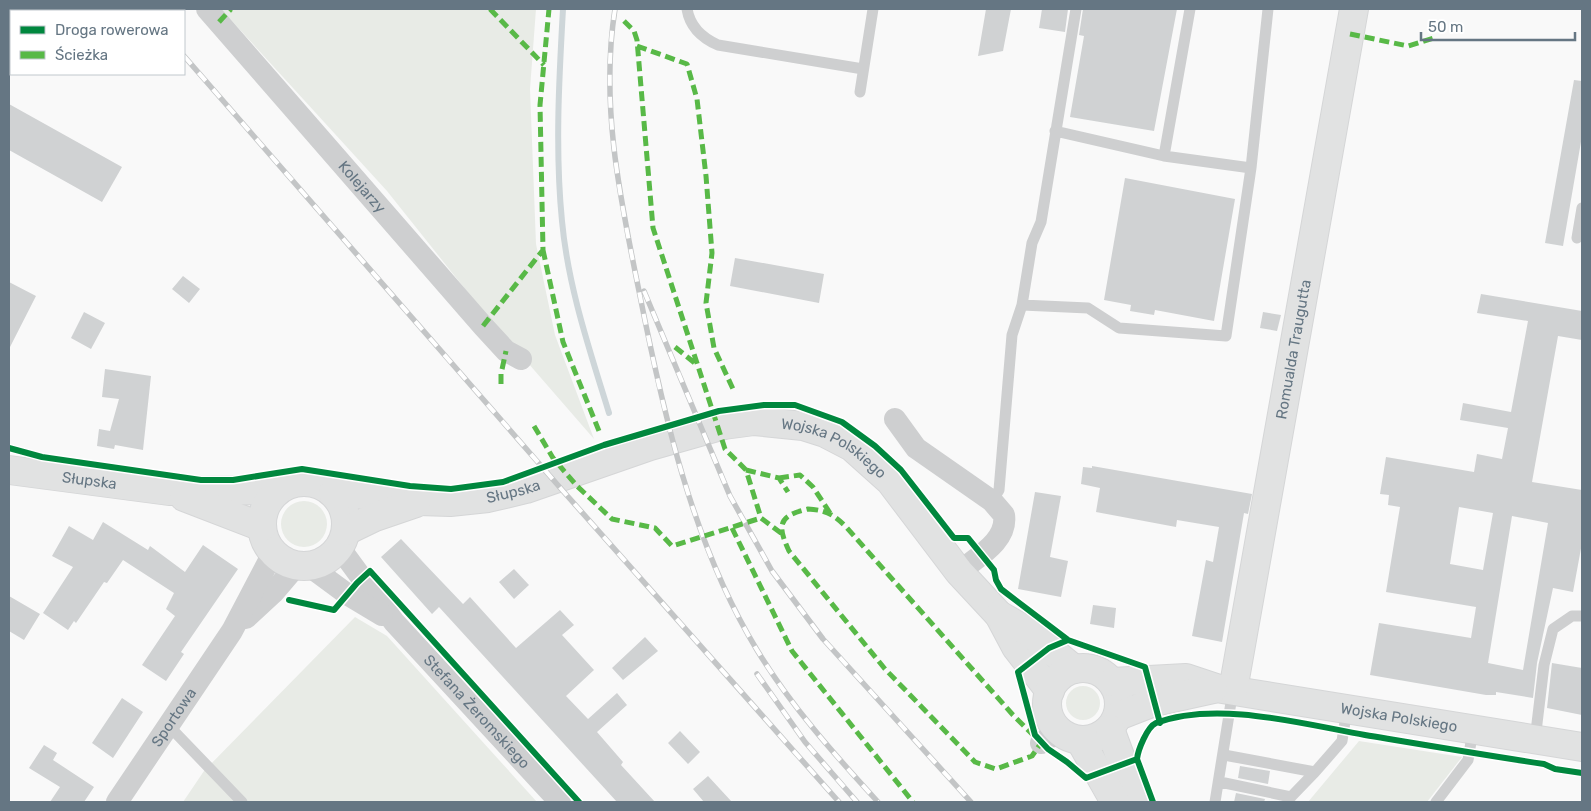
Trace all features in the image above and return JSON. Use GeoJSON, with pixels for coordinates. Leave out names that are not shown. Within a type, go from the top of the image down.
{"type":"FeatureCollection","features":[{"type":"Feature","properties":{"kind":"street","name":"Kolejarzy"},"geometry":{"type":"LineString","coordinates":[[208,9],[483,326],[506,351],[521,360]]}},
{"type":"Feature","properties":{"kind":"street","name":"Romualda Traugutta"},"geometry":{"type":"LineString","coordinates":[[1225,689],[1354,9]]}},
{"type":"Feature","properties":{"kind":"street"},"geometry":{"type":"LineString","coordinates":[[895,419],[916,448],[992,502],[1004,515],[1005,526],[1002,533],[959,572]]}},
{"type":"Feature","properties":{"kind":"street","name":"Wojska Polskiego"},"geometry":{"type":"LineString","coordinates":[[606,462],[739,422],[782,422],[826,433],[852,447],[890,481],[959,572],[999,615],[1016,647],[1050,691]]}},
{"type":"Feature","properties":{"kind":"street","name":"Słupska"},"geometry":{"type":"LineString","coordinates":[[343,539],[375,517],[418,502],[450,502],[497,496],[606,462]]}},
{"type":"Feature","properties":{"kind":"street","name":"Słupska"},"geometry":{"type":"LineString","coordinates":[[9,470],[169,491],[278,490]]}},
{"type":"Feature","properties":{"kind":"street"},"geometry":{"type":"LineString","coordinates":[[300,481],[323,486],[333,493],[342,504],[346,517],[343,539],[322,563],[293,562],[265,541],[262,528],[263,513],[268,500],[278,490],[300,481]]}},
{"type":"Feature","properties":{"kind":"street","name":"Słupska"},"geometry":{"type":"LineString","coordinates":[[169,491],[262,528]]}},
{"type":"Feature","properties":{"kind":"street","name":"Słupska"},"geometry":{"type":"LineString","coordinates":[[333,493],[405,497],[418,502]]}},
{"type":"Feature","properties":{"kind":"street","name":"Stefana Żeromskiego"},"geometry":{"type":"LineString","coordinates":[[343,539],[394,622],[560,802]]}},
{"type":"Feature","properties":{"kind":"street","name":"Stefana Żeromskiego"},"geometry":{"type":"LineString","coordinates":[[293,562],[394,622]]}},
{"type":"Feature","properties":{"kind":"street","name":"Sportowa"},"geometry":{"type":"LineString","coordinates":[[117,802],[232,631],[293,562]]}},
{"type":"Feature","properties":{"kind":"street","name":"Wojska Polskiego"},"geometry":{"type":"LineString","coordinates":[[999,615],[1029,632],[1074,669]]}},
{"type":"Feature","properties":{"kind":"street"},"geometry":{"type":"LineString","coordinates":[[1060,738],[1102,736],[1114,722],[1120,704],[1118,692],[1112,682],[1096,670],[1074,669],[1056,681],[1050,691],[1048,712],[1060,738],[1115,802]]}},
{"type":"Feature","properties":{"kind":"street","name":"Wojska Polskiego"},"geometry":{"type":"LineString","coordinates":[[1112,682],[1186,678],[1225,689],[1582,747]]}},
{"type":"Feature","properties":{"kind":"street","name":"Wojska Polskiego"},"geometry":{"type":"LineString","coordinates":[[1114,722],[1154,702],[1225,689]]}},
{"type":"Feature","properties":{"kind":"street"},"geometry":{"type":"LineString","coordinates":[[1114,722],[1137,802]]}},
{"type":"Feature","properties":{"kind":"lane"},"geometry":{"type":"LineString","coordinates":[[687,9],[697,31],[703,37],[718,45],[863,69]]}},
{"type":"Feature","properties":{"kind":"lane"},"geometry":{"type":"LineString","coordinates":[[860,92],[873,9]]}},
{"type":"Feature","properties":{"kind":"lane"},"geometry":{"type":"LineString","coordinates":[[992,502],[998,490],[1012,334],[1022,305],[1032,244],[1041,222],[1076,9]]}},
{"type":"Feature","properties":{"kind":"lane"},"geometry":{"type":"LineString","coordinates":[[1164,156],[1190,9]]}},
{"type":"Feature","properties":{"kind":"lane"},"geometry":{"type":"LineString","coordinates":[[1022,305],[1088,308],[1119,328],[1226,336],[1251,168],[1268,9]]}},
{"type":"Feature","properties":{"kind":"lane"},"geometry":{"type":"LineString","coordinates":[[1055,131],[1164,156],[1251,168]]}},
{"type":"Feature","properties":{"kind":"lane"},"geometry":{"type":"LineString","coordinates":[[1577,238],[1582,208]]}},
{"type":"Feature","properties":{"kind":"lane"},"geometry":{"type":"LineString","coordinates":[[1535,740],[1544,665],[1553,629],[1572,616],[1582,616]]}},
{"type":"Feature","properties":{"kind":"lane"},"geometry":{"type":"LineString","coordinates":[[1215,802],[1224,755],[1225,689]]}},
{"type":"Feature","properties":{"kind":"lane"},"geometry":{"type":"LineString","coordinates":[[1220,782],[1289,800],[1342,741],[1347,708]]}},
{"type":"Feature","properties":{"kind":"lane"},"geometry":{"type":"LineString","coordinates":[[168,725],[242,802]]}},
{"type":"Feature","properties":{"kind":"lane"},"geometry":{"type":"LineString","coordinates":[[1436,802],[1468,760],[1473,729]]}},
{"type":"Feature","properties":{"kind":"lane"},"geometry":{"type":"LineString","coordinates":[[1224,755],[1315,772]]}},
{"type":"Feature","properties":{"kind":"shaded area"},"geometry":{"type":"Polygon","coordinates":[[[221,9],[536,9],[530,89],[536,244],[555,335],[594,439],[481,309],[387,191],[221,9]]]}},
{"type":"Feature","properties":{"kind":"shaded area"},"geometry":{"type":"Polygon","coordinates":[[[299,501],[309,501],[323,511],[327,524],[323,537],[317,543],[309,547],[299,547],[285,537],[281,529],[281,519],[291,505],[299,501]]]}},
{"type":"Feature","properties":{"kind":"shaded area"},"geometry":{"type":"Polygon","coordinates":[[[355,617],[387,636],[537,802],[183,802],[204,771],[355,617]]]}},
{"type":"Feature","properties":{"kind":"shaded area"},"geometry":{"type":"Polygon","coordinates":[[[1083,686],[1090,687],[1095,691],[1099,696],[1099,710],[1095,715],[1090,719],[1083,720],[1076,719],[1071,715],[1067,710],[1066,703],[1067,696],[1071,691],[1076,687],[1083,686]]]}},
{"type":"Feature","properties":{"kind":"shaded area"},"geometry":{"type":"Polygon","coordinates":[[[1359,741],[1462,757],[1427,802],[1308,802],[1359,741]]]}},
{"type":"Feature","properties":{"kind":"building"},"geometry":{"type":"Polygon","coordinates":[[[986,9],[1011,9],[1003,51],[978,56],[986,9]]]}},
{"type":"Feature","properties":{"kind":"building"},"geometry":{"type":"Polygon","coordinates":[[[1042,9],[1068,9],[1065,32],[1039,28],[1042,9]]]}},
{"type":"Feature","properties":{"kind":"building"},"geometry":{"type":"Polygon","coordinates":[[[1083,9],[1177,9],[1154,131],[1070,117],[1084,36],[1079,35],[1083,9]]]}},
{"type":"Feature","properties":{"kind":"building"},"geometry":{"type":"Polygon","coordinates":[[[1574,80],[1582,81],[1582,136],[1563,246],[1545,243],[1574,80]]]}},
{"type":"Feature","properties":{"kind":"building"},"geometry":{"type":"Polygon","coordinates":[[[9,104],[122,167],[102,202],[9,150],[9,104]]]}},
{"type":"Feature","properties":{"kind":"building"},"geometry":{"type":"Polygon","coordinates":[[[1125,178],[1235,199],[1214,321],[1155,310],[1154,315],[1130,311],[1131,305],[1104,300],[1125,178]]]}},
{"type":"Feature","properties":{"kind":"building"},"geometry":{"type":"Polygon","coordinates":[[[735,258],[824,274],[819,303],[730,286],[735,258]]]}},
{"type":"Feature","properties":{"kind":"building"},"geometry":{"type":"Polygon","coordinates":[[[183,276],[200,289],[189,303],[172,289],[183,276]]]}},
{"type":"Feature","properties":{"kind":"building"},"geometry":{"type":"Polygon","coordinates":[[[9,282],[36,296],[9,349],[9,282]]]}},
{"type":"Feature","properties":{"kind":"building"},"geometry":{"type":"Polygon","coordinates":[[[1481,294],[1582,311],[1582,340],[1558,336],[1532,482],[1582,490],[1582,543],[1573,592],[1553,588],[1537,663],[1533,698],[1496,692],[1496,695],[1486,695],[1370,675],[1379,623],[1471,638],[1476,607],[1386,592],[1400,507],[1388,505],[1389,495],[1380,494],[1386,457],[1474,472],[1477,454],[1502,459],[1508,428],[1460,420],[1463,403],[1511,412],[1528,321],[1477,313],[1481,294]],[[1459,507],[1450,564],[1483,570],[1493,513],[1459,507]],[[1512,516],[1488,663],[1523,670],[1548,523],[1512,516]]]}},
{"type":"Feature","properties":{"kind":"building"},"geometry":{"type":"Polygon","coordinates":[[[84,312],[105,323],[91,349],[71,338],[84,312]]]}},
{"type":"Feature","properties":{"kind":"building"},"geometry":{"type":"Polygon","coordinates":[[[1263,312],[1281,315],[1277,331],[1260,328],[1263,312]]]}},
{"type":"Feature","properties":{"kind":"building"},"geometry":{"type":"Polygon","coordinates":[[[105,369],[151,376],[143,450],[115,445],[114,449],[97,446],[99,429],[110,431],[119,399],[102,397],[105,369]]]}},
{"type":"Feature","properties":{"kind":"building"},"geometry":{"type":"Polygon","coordinates":[[[1092,466],[1252,494],[1248,514],[1244,513],[1222,642],[1192,636],[1206,560],[1213,562],[1219,527],[1177,520],[1176,527],[1096,512],[1100,488],[1081,484],[1083,467],[1092,468],[1092,466]]]}},
{"type":"Feature","properties":{"kind":"building"},"geometry":{"type":"Polygon","coordinates":[[[1035,492],[1061,496],[1050,557],[1068,561],[1061,597],[1018,589],[1035,492]]]}},
{"type":"Feature","properties":{"kind":"building"},"geometry":{"type":"Polygon","coordinates":[[[103,522],[148,550],[150,546],[185,572],[203,545],[238,569],[181,652],[184,654],[166,681],[142,665],[175,616],[166,609],[174,593],[123,560],[107,583],[104,582],[76,623],[74,621],[68,630],[43,613],[73,567],[52,556],[69,526],[93,540],[103,522]]]}},
{"type":"Feature","properties":{"kind":"building"},"geometry":{"type":"Polygon","coordinates":[[[401,539],[463,604],[470,597],[516,648],[560,610],[574,625],[562,635],[594,670],[566,696],[588,719],[617,693],[627,705],[597,732],[623,762],[621,765],[655,802],[617,802],[439,607],[432,614],[381,557],[401,539]]]}},
{"type":"Feature","properties":{"kind":"building"},"geometry":{"type":"Polygon","coordinates":[[[514,569],[529,585],[514,599],[499,582],[514,569]]]}},
{"type":"Feature","properties":{"kind":"building"},"geometry":{"type":"Polygon","coordinates":[[[9,596],[40,614],[24,640],[9,631],[9,596]]]}},
{"type":"Feature","properties":{"kind":"building"},"geometry":{"type":"Polygon","coordinates":[[[1093,605],[1116,608],[1114,628],[1090,624],[1093,605]]]}},
{"type":"Feature","properties":{"kind":"building"},"geometry":{"type":"Polygon","coordinates":[[[645,637],[658,651],[623,680],[612,668],[645,637]]]}},
{"type":"Feature","properties":{"kind":"building"},"geometry":{"type":"Polygon","coordinates":[[[1552,663],[1582,668],[1582,715],[1547,708],[1552,663]]]}},
{"type":"Feature","properties":{"kind":"building"},"geometry":{"type":"Polygon","coordinates":[[[122,698],[143,712],[113,758],[92,743],[122,698]]]}},
{"type":"Feature","properties":{"kind":"building"},"geometry":{"type":"Polygon","coordinates":[[[680,731],[700,752],[688,764],[668,743],[680,731]]]}},
{"type":"Feature","properties":{"kind":"building"},"geometry":{"type":"Polygon","coordinates":[[[44,745],[57,753],[53,760],[94,787],[84,802],[50,802],[60,787],[29,768],[44,745]]]}},
{"type":"Feature","properties":{"kind":"building"},"geometry":{"type":"Polygon","coordinates":[[[1240,766],[1270,771],[1268,784],[1238,778],[1240,766]]]}},
{"type":"Feature","properties":{"kind":"building"},"geometry":{"type":"Polygon","coordinates":[[[708,776],[732,802],[704,802],[693,789],[708,776]]]}},
{"type":"Feature","properties":{"kind":"building"},"geometry":{"type":"Polygon","coordinates":[[[1236,793],[1265,799],[1264,802],[1234,802],[1236,793]]]}},
{"type":"Feature","properties":{"kind":"waterway"},"geometry":{"type":"LineString","coordinates":[[563,9],[558,142],[562,221],[574,294],[609,413]]}},
{"type":"Feature","properties":{"kind":"railway"},"geometry":{"type":"LineString","coordinates":[[615,9],[610,80],[614,151],[619,186],[658,383],[697,521],[734,609],[770,671],[814,729],[878,802]]}},
{"type":"Feature","properties":{"kind":"railway"},"geometry":{"type":"LineString","coordinates":[[185,57],[563,491],[839,802]]}},
{"type":"Feature","properties":{"kind":"railway"},"geometry":{"type":"LineString","coordinates":[[644,291],[730,496],[772,571],[823,639],[971,802]]}},
{"type":"Feature","properties":{"kind":"railway"},"geometry":{"type":"LineString","coordinates":[[757,674],[805,742],[857,802]]}},
{"type":"Feature","properties":{"kind":"marked path"},"geometry":{"type":"LineString","coordinates":[[219,22],[231,9]]}},
{"type":"Feature","properties":{"kind":"marked path"},"geometry":{"type":"LineString","coordinates":[[490,9],[544,65]]}},
{"type":"Feature","properties":{"kind":"marked path"},"geometry":{"type":"LineString","coordinates":[[483,326],[543,250],[540,105],[549,9]]}},
{"type":"Feature","properties":{"kind":"marked path"},"geometry":{"type":"LineString","coordinates":[[624,21],[634,31],[637,40],[653,228],[725,449],[746,470],[761,518],[781,533]]}},
{"type":"Feature","properties":{"kind":"marked path"},"geometry":{"type":"LineString","coordinates":[[1350,34],[1408,46],[1434,38]]}},
{"type":"Feature","properties":{"kind":"marked path"},"geometry":{"type":"LineString","coordinates":[[637,46],[687,64],[697,99],[712,253],[706,303],[714,348],[733,389]]}},
{"type":"Feature","properties":{"kind":"marked path"},"geometry":{"type":"LineString","coordinates":[[543,250],[563,342],[599,431]]}},
{"type":"Feature","properties":{"kind":"marked path"},"geometry":{"type":"LineString","coordinates":[[675,347],[696,364]]}},
{"type":"Feature","properties":{"kind":"marked path"},"geometry":{"type":"LineString","coordinates":[[501,384],[506,351]]}},
{"type":"Feature","properties":{"kind":"marked path"},"geometry":{"type":"LineString","coordinates":[[534,426],[553,458],[577,486],[612,519],[655,528],[672,546],[761,518]]}},
{"type":"Feature","properties":{"kind":"marked path"},"geometry":{"type":"LineString","coordinates":[[746,470],[779,478],[788,492]]}},
{"type":"Feature","properties":{"kind":"marked path"},"geometry":{"type":"LineString","coordinates":[[779,478],[800,475],[813,487],[830,513]]}},
{"type":"Feature","properties":{"kind":"marked path"},"geometry":{"type":"LineString","coordinates":[[808,509],[830,514],[847,528],[1013,715],[1041,743],[1032,756],[996,769],[975,762],[885,669],[789,551],[783,534],[783,523],[791,515],[808,509]]}},
{"type":"Feature","properties":{"kind":"marked path"},"geometry":{"type":"LineString","coordinates":[[732,528],[792,651],[913,802]]}},
{"type":"Feature","properties":{"kind":"cycle path"},"geometry":{"type":"LineString","coordinates":[[9,448],[42,457],[201,480],[233,480],[302,469],[410,486],[451,489],[503,482],[604,445],[719,411],[764,405],[795,405],[842,422],[875,446],[901,470],[954,538],[968,538],[994,570],[996,580],[1001,589],[1068,640],[1145,667],[1160,723]]}},
{"type":"Feature","properties":{"kind":"cycle path"},"geometry":{"type":"LineString","coordinates":[[289,600],[334,610],[370,571],[579,802]]}},
{"type":"Feature","properties":{"kind":"cycle path"},"geometry":{"type":"LineString","coordinates":[[1068,640],[1049,648],[1018,672],[1035,735],[1048,749],[1086,778],[1137,759]]}},
{"type":"Feature","properties":{"kind":"cycle path"},"geometry":{"type":"LineString","coordinates":[[1153,802],[1137,759],[1146,734],[1156,723],[1180,716],[1205,714],[1260,716],[1287,720],[1365,735],[1544,764],[1555,769],[1582,773]]}}]}
